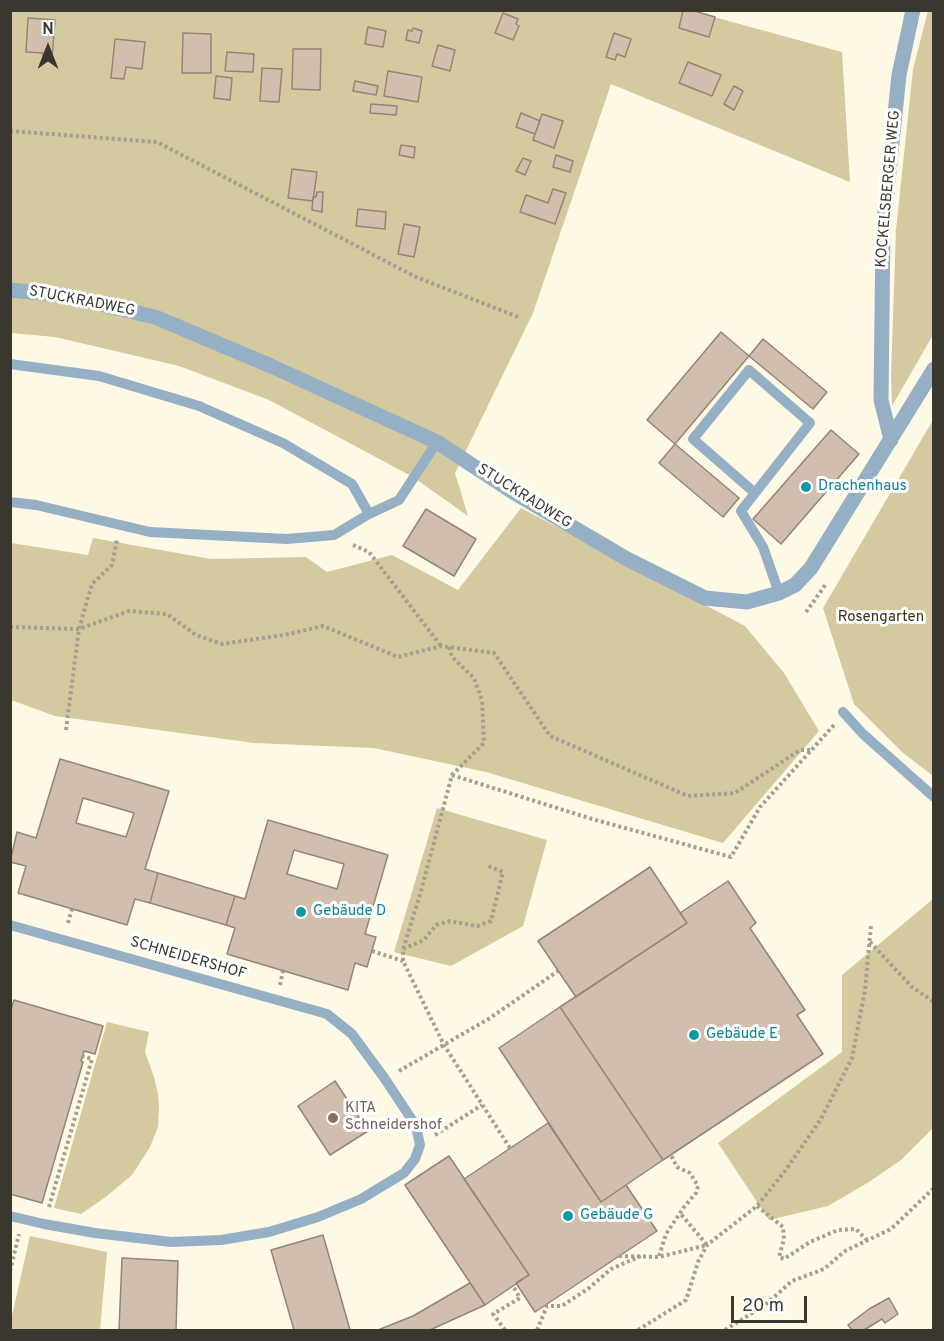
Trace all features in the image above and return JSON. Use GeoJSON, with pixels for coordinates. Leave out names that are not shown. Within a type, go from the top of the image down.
{"type":"FeatureCollection","features":[{"type":"Feature","properties":{"kind":"street","name":"KOCKELSBERGER WEG"},"geometry":{"type":"LineString","coordinates":[[891,440],[881,400],[883,230],[899,75],[913,10]]}},
{"type":"Feature","properties":{"kind":"street","name":"STUCKRADWEG"},"geometry":{"type":"LineString","coordinates":[[10,290],[61,295],[155,317],[271,366],[437,442],[513,492],[627,558],[705,598],[747,602],[779,593],[795,585],[811,568],[933,369]]}},
{"type":"Feature","properties":{"kind":"lane"},"geometry":{"type":"LineString","coordinates":[[10,364],[99,376],[199,406],[283,442],[352,484],[369,514]]}},
{"type":"Feature","properties":{"kind":"lane"},"geometry":{"type":"LineString","coordinates":[[755,493],[693,439],[749,370],[810,423],[741,511],[763,547],[779,593]]}},
{"type":"Feature","properties":{"kind":"lane"},"geometry":{"type":"LineString","coordinates":[[10,502],[36,505],[150,532],[287,538],[334,535],[369,514],[399,500],[437,442]]}},
{"type":"Feature","properties":{"kind":"lane"},"geometry":{"type":"LineString","coordinates":[[843,712],[862,734],[933,797]]}},
{"type":"Feature","properties":{"kind":"lane","name":"SCHNEIDERSHOF"},"geometry":{"type":"LineString","coordinates":[[10,925],[327,1014],[352,1034],[385,1079],[416,1126],[420,1145]]}},
{"type":"Feature","properties":{"kind":"lane"},"geometry":{"type":"LineString","coordinates":[[10,1216],[133,1239],[171,1242],[220,1240],[270,1232],[318,1217],[361,1199],[404,1173],[415,1159],[420,1145]]}},
{"type":"Feature","properties":{"kind":"path"},"geometry":{"type":"LineString","coordinates":[[10,131],[157,142],[416,277],[521,318]]}},
{"type":"Feature","properties":{"kind":"path"},"geometry":{"type":"LineString","coordinates":[[66,730],[79,629],[92,584],[112,565],[120,525]]}},
{"type":"Feature","properties":{"kind":"path"},"geometry":{"type":"LineString","coordinates":[[334,535],[369,552],[441,646]]}},
{"type":"Feature","properties":{"kind":"path"},"geometry":{"type":"LineString","coordinates":[[10,627],[79,629],[129,611],[167,614],[196,635],[222,644],[284,635],[323,626],[398,657],[441,646],[494,653],[550,736],[688,796],[735,793],[800,750],[813,750]]}},
{"type":"Feature","properties":{"kind":"path"},"geometry":{"type":"LineString","coordinates":[[449,647],[452,657],[474,678],[482,700],[484,743],[452,775],[403,950],[403,961],[444,1045],[510,1148]]}},
{"type":"Feature","properties":{"kind":"path"},"geometry":{"type":"LineString","coordinates":[[452,775],[592,819],[731,857],[760,807],[813,750],[843,712]]}},
{"type":"Feature","properties":{"kind":"path"},"geometry":{"type":"LineString","coordinates":[[403,950],[424,940],[436,925],[450,921],[477,926],[491,921],[503,872],[488,866]]}},
{"type":"Feature","properties":{"kind":"path"},"geometry":{"type":"LineString","coordinates":[[619,1256],[659,1257],[707,1245],[757,1206],[785,1171],[821,1119],[852,1058],[865,990],[871,926]]}},
{"type":"Feature","properties":{"kind":"path"},"geometry":{"type":"LineString","coordinates":[[870,941],[912,987],[933,1002]]}},
{"type":"Feature","properties":{"kind":"path"},"geometry":{"type":"LineString","coordinates":[[372,951],[403,961]]}},
{"type":"Feature","properties":{"kind":"path"},"geometry":{"type":"LineString","coordinates":[[385,1079],[490,1018],[558,971]]}},
{"type":"Feature","properties":{"kind":"path"},"geometry":{"type":"LineString","coordinates":[[44,1224],[92,1059],[82,1056]]}},
{"type":"Feature","properties":{"kind":"path"},"geometry":{"type":"LineString","coordinates":[[420,1145],[482,1105]]}},
{"type":"Feature","properties":{"kind":"path"},"geometry":{"type":"LineString","coordinates":[[659,1257],[666,1234],[696,1193],[698,1186],[690,1173],[677,1167],[670,1155]]}},
{"type":"Feature","properties":{"kind":"path"},"geometry":{"type":"LineString","coordinates":[[725,1330],[765,1305],[792,1281],[824,1269],[845,1251],[891,1229],[933,1188]]}},
{"type":"Feature","properties":{"kind":"path"},"geometry":{"type":"LineString","coordinates":[[757,1206],[783,1227],[784,1239],[779,1257],[784,1259],[810,1242],[838,1230],[856,1229],[868,1241]]}},
{"type":"Feature","properties":{"kind":"path"},"geometry":{"type":"LineString","coordinates":[[680,1213],[707,1245]]}},
{"type":"Feature","properties":{"kind":"path"},"geometry":{"type":"LineString","coordinates":[[10,1271],[23,1219]]}},
{"type":"Feature","properties":{"kind":"path"},"geometry":{"type":"LineString","coordinates":[[638,1330],[686,1300],[698,1262],[707,1245]]}},
{"type":"Feature","properties":{"kind":"path"},"geometry":{"type":"LineString","coordinates":[[537,1330],[547,1306],[562,1306],[589,1288],[611,1269],[643,1256]]}},
{"type":"Feature","properties":{"kind":"path"},"geometry":{"type":"LineString","coordinates":[[505,1330],[493,1314],[520,1298],[513,1286]]}},
{"type":"Feature","properties":{"kind":"green space"},"geometry":{"type":"Polygon","coordinates":[[[10,11],[692,11],[842,52],[850,182],[611,84],[533,313],[455,473],[468,516],[413,477],[269,400],[179,366],[55,337],[11,333],[10,11]]]}},
{"type":"Feature","properties":{"kind":"green space"},"geometry":{"type":"Polygon","coordinates":[[[928,11],[934,11],[933,335],[892,406],[896,230],[913,69],[928,11]]]}},
{"type":"Feature","properties":{"kind":"green space","name":"Rosengarten"},"geometry":{"type":"Polygon","coordinates":[[[933,420],[933,776],[902,752],[854,704],[823,608],[933,420]]]}},
{"type":"Feature","properties":{"kind":"green space"},"geometry":{"type":"Polygon","coordinates":[[[521,508],[745,626],[784,673],[819,731],[723,843],[486,772],[374,748],[254,743],[55,716],[11,700],[11,543],[88,555],[93,538],[211,559],[306,557],[327,572],[392,555],[458,590],[521,508]]]}},
{"type":"Feature","properties":{"kind":"green space"},"geometry":{"type":"Polygon","coordinates":[[[437,808],[547,840],[523,926],[451,966],[394,952],[437,808]]]}},
{"type":"Feature","properties":{"kind":"green space"},"geometry":{"type":"Polygon","coordinates":[[[933,899],[933,1128],[901,1160],[828,1206],[769,1220],[718,1143],[842,1052],[842,975],[933,899]]]}},
{"type":"Feature","properties":{"kind":"green space"},"geometry":{"type":"Polygon","coordinates":[[[107,1022],[149,1032],[145,1052],[158,1094],[158,1127],[150,1147],[132,1175],[81,1214],[54,1208],[107,1022]]]}},
{"type":"Feature","properties":{"kind":"green space"},"geometry":{"type":"Polygon","coordinates":[[[30,1236],[107,1252],[100,1330],[11,1330],[11,1320],[30,1236]]]}},
{"type":"Feature","properties":{"kind":"building"},"geometry":{"type":"Polygon","coordinates":[[[683,10],[715,17],[709,37],[679,28],[683,10]]]}},
{"type":"Feature","properties":{"kind":"building"},"geometry":{"type":"Polygon","coordinates":[[[503,13],[518,19],[516,24],[519,26],[513,40],[495,33],[503,13]]]}},
{"type":"Feature","properties":{"kind":"building"},"geometry":{"type":"Polygon","coordinates":[[[28,18],[55,20],[52,58],[43,57],[43,53],[26,52],[28,18]]]}},
{"type":"Feature","properties":{"kind":"building"},"geometry":{"type":"Polygon","coordinates":[[[368,27],[386,31],[383,47],[365,44],[368,27]]]}},
{"type":"Feature","properties":{"kind":"building"},"geometry":{"type":"Polygon","coordinates":[[[413,28],[422,31],[419,43],[406,40],[408,30],[412,31],[413,28]]]}},
{"type":"Feature","properties":{"kind":"building"},"geometry":{"type":"Polygon","coordinates":[[[183,33],[211,34],[211,73],[182,73],[183,33]]]}},
{"type":"Feature","properties":{"kind":"building"},"geometry":{"type":"Polygon","coordinates":[[[614,33],[631,39],[625,57],[617,54],[615,60],[606,57],[614,33]]]}},
{"type":"Feature","properties":{"kind":"building"},"geometry":{"type":"Polygon","coordinates":[[[115,39],[145,42],[142,69],[126,67],[124,79],[111,78],[115,39]]]}},
{"type":"Feature","properties":{"kind":"building"},"geometry":{"type":"Polygon","coordinates":[[[438,45],[455,50],[450,71],[432,66],[438,45]]]}},
{"type":"Feature","properties":{"kind":"building"},"geometry":{"type":"Polygon","coordinates":[[[293,49],[321,49],[320,90],[292,89],[293,49]]]}},
{"type":"Feature","properties":{"kind":"building"},"geometry":{"type":"Polygon","coordinates":[[[227,52],[254,54],[253,72],[225,71],[227,52]]]}},
{"type":"Feature","properties":{"kind":"building"},"geometry":{"type":"Polygon","coordinates":[[[688,62],[721,75],[712,96],[679,83],[688,62]]]}},
{"type":"Feature","properties":{"kind":"building"},"geometry":{"type":"Polygon","coordinates":[[[262,68],[282,69],[279,102],[260,101],[262,68]]]}},
{"type":"Feature","properties":{"kind":"building"},"geometry":{"type":"Polygon","coordinates":[[[388,71],[422,77],[418,102],[384,96],[388,71]]]}},
{"type":"Feature","properties":{"kind":"building"},"geometry":{"type":"Polygon","coordinates":[[[216,76],[232,78],[230,100],[214,98],[216,76]]]}},
{"type":"Feature","properties":{"kind":"building"},"geometry":{"type":"Polygon","coordinates":[[[355,81],[378,86],[376,95],[353,91],[355,81]]]}},
{"type":"Feature","properties":{"kind":"building"},"geometry":{"type":"Polygon","coordinates":[[[734,86],[743,91],[734,110],[724,104],[734,86]]]}},
{"type":"Feature","properties":{"kind":"building"},"geometry":{"type":"Polygon","coordinates":[[[371,104],[397,106],[396,115],[370,113],[371,104]]]}},
{"type":"Feature","properties":{"kind":"building"},"geometry":{"type":"Polygon","coordinates":[[[521,113],[540,121],[535,134],[516,127],[521,113]]]}},
{"type":"Feature","properties":{"kind":"building"},"geometry":{"type":"Polygon","coordinates":[[[542,114],[563,121],[554,148],[533,140],[542,114]]]}},
{"type":"Feature","properties":{"kind":"building"},"geometry":{"type":"Polygon","coordinates":[[[401,145],[415,147],[414,158],[399,155],[401,145]]]}},
{"type":"Feature","properties":{"kind":"building"},"geometry":{"type":"Polygon","coordinates":[[[556,155],[573,161],[570,172],[553,167],[556,155]]]}},
{"type":"Feature","properties":{"kind":"building"},"geometry":{"type":"Polygon","coordinates":[[[523,158],[531,161],[525,175],[516,171],[523,158]]]}},
{"type":"Feature","properties":{"kind":"building"},"geometry":{"type":"Polygon","coordinates":[[[292,169],[317,172],[313,201],[288,198],[292,169]]]}},
{"type":"Feature","properties":{"kind":"building"},"geometry":{"type":"Polygon","coordinates":[[[553,189],[566,193],[555,224],[520,212],[526,195],[548,203],[553,189]]]}},
{"type":"Feature","properties":{"kind":"building"},"geometry":{"type":"Polygon","coordinates":[[[317,192],[323,192],[322,212],[312,210],[313,197],[316,197],[317,192]]]}},
{"type":"Feature","properties":{"kind":"building"},"geometry":{"type":"Polygon","coordinates":[[[358,209],[386,212],[385,229],[356,226],[358,209]]]}},
{"type":"Feature","properties":{"kind":"building"},"geometry":{"type":"Polygon","coordinates":[[[404,224],[420,227],[414,257],[398,254],[404,224]]]}},
{"type":"Feature","properties":{"kind":"building"},"geometry":{"type":"Polygon","coordinates":[[[721,332],[749,356],[675,444],[647,420],[721,332]]]}},
{"type":"Feature","properties":{"kind":"building"},"geometry":{"type":"Polygon","coordinates":[[[763,339],[827,392],[813,409],[749,356],[763,339]]]}},
{"type":"Feature","properties":{"kind":"building","name":"Drachenhaus"},"geometry":{"type":"Polygon","coordinates":[[[831,430],[859,454],[781,544],[753,519],[831,430]]]}},
{"type":"Feature","properties":{"kind":"building"},"geometry":{"type":"Polygon","coordinates":[[[675,444],[739,498],[723,517],[659,463],[675,444]]]}},
{"type":"Feature","properties":{"kind":"building"},"geometry":{"type":"Polygon","coordinates":[[[426,509],[476,539],[454,576],[403,546],[426,509]]]}},
{"type":"Feature","properties":{"kind":"building"},"geometry":{"type":"Polygon","coordinates":[[[60,759],[169,791],[145,869],[158,873],[150,903],[135,899],[127,925],[18,893],[26,866],[10,862],[17,832],[36,838],[60,759]],[[83,798],[76,823],[126,837],[134,813],[83,798]]]}},
{"type":"Feature","properties":{"kind":"building","name":"Gebäude D"},"geometry":{"type":"Polygon","coordinates":[[[268,820],[388,855],[365,934],[376,937],[367,967],[355,963],[348,990],[227,954],[235,928],[226,925],[235,896],[245,899],[268,820]],[[294,850],[287,874],[337,889],[344,864],[294,850]]]}},
{"type":"Feature","properties":{"kind":"building"},"geometry":{"type":"Polygon","coordinates":[[[650,867],[687,923],[576,997],[538,941],[650,867]]]}},
{"type":"Feature","properties":{"kind":"building"},"geometry":{"type":"Polygon","coordinates":[[[158,873],[235,896],[226,925],[150,903],[158,873]]]}},
{"type":"Feature","properties":{"kind":"building","name":"Gebäude E"},"geometry":{"type":"Polygon","coordinates":[[[728,881],[756,923],[750,928],[805,1010],[797,1015],[823,1054],[663,1160],[560,1007],[687,923],[680,913],[728,881]]]}},
{"type":"Feature","properties":{"kind":"building"},"geometry":{"type":"Polygon","coordinates":[[[14,1000],[103,1026],[95,1054],[84,1051],[81,1061],[83,1062],[42,1203],[10,1194],[10,1012],[14,1000]]]}},
{"type":"Feature","properties":{"kind":"building"},"geometry":{"type":"Polygon","coordinates":[[[560,1007],[663,1160],[601,1202],[499,1048],[560,1007]]]}},
{"type":"Feature","properties":{"kind":"building","name":"KITA Schneidershof"},"geometry":{"type":"Polygon","coordinates":[[[335,1081],[368,1131],[330,1155],[298,1106],[335,1081]]]}},
{"type":"Feature","properties":{"kind":"building","name":"Gebäude G"},"geometry":{"type":"Polygon","coordinates":[[[548,1123],[601,1202],[626,1185],[657,1231],[535,1312],[516,1283],[529,1275],[464,1179],[548,1123]]]}},
{"type":"Feature","properties":{"kind":"building"},"geometry":{"type":"Polygon","coordinates":[[[449,1156],[529,1275],[485,1305],[405,1185],[449,1156]]]}},
{"type":"Feature","properties":{"kind":"building"},"geometry":{"type":"Polygon","coordinates":[[[323,1235],[350,1330],[294,1330],[271,1250],[323,1235]]]}},
{"type":"Feature","properties":{"kind":"building"},"geometry":{"type":"Polygon","coordinates":[[[122,1258],[178,1261],[176,1330],[119,1330],[122,1258]]]}},
{"type":"Feature","properties":{"kind":"building"},"geometry":{"type":"Polygon","coordinates":[[[470,1283],[485,1305],[430,1330],[378,1330],[413,1316],[470,1283]]]}},
{"type":"Feature","properties":{"kind":"building"},"geometry":{"type":"Polygon","coordinates":[[[889,1298],[898,1314],[885,1323],[882,1319],[864,1330],[852,1330],[848,1325],[869,1309],[889,1298]]]}},
{"type":"Feature","properties":{"kind":"place","name":"Drachenhaus"},"geometry":{"type":"Point","coordinates":[806,487]}},
{"type":"Feature","properties":{"kind":"place","name":"Gebäude D"},"geometry":{"type":"Point","coordinates":[301,912]}},
{"type":"Feature","properties":{"kind":"place","name":"Gebäude E"},"geometry":{"type":"Point","coordinates":[694,1035]}},
{"type":"Feature","properties":{"kind":"place","name":"KITA Schneidershof"},"geometry":{"type":"Point","coordinates":[333,1118]}},
{"type":"Feature","properties":{"kind":"place","name":"Gebäude G"},"geometry":{"type":"Point","coordinates":[568,1216]}}]}
